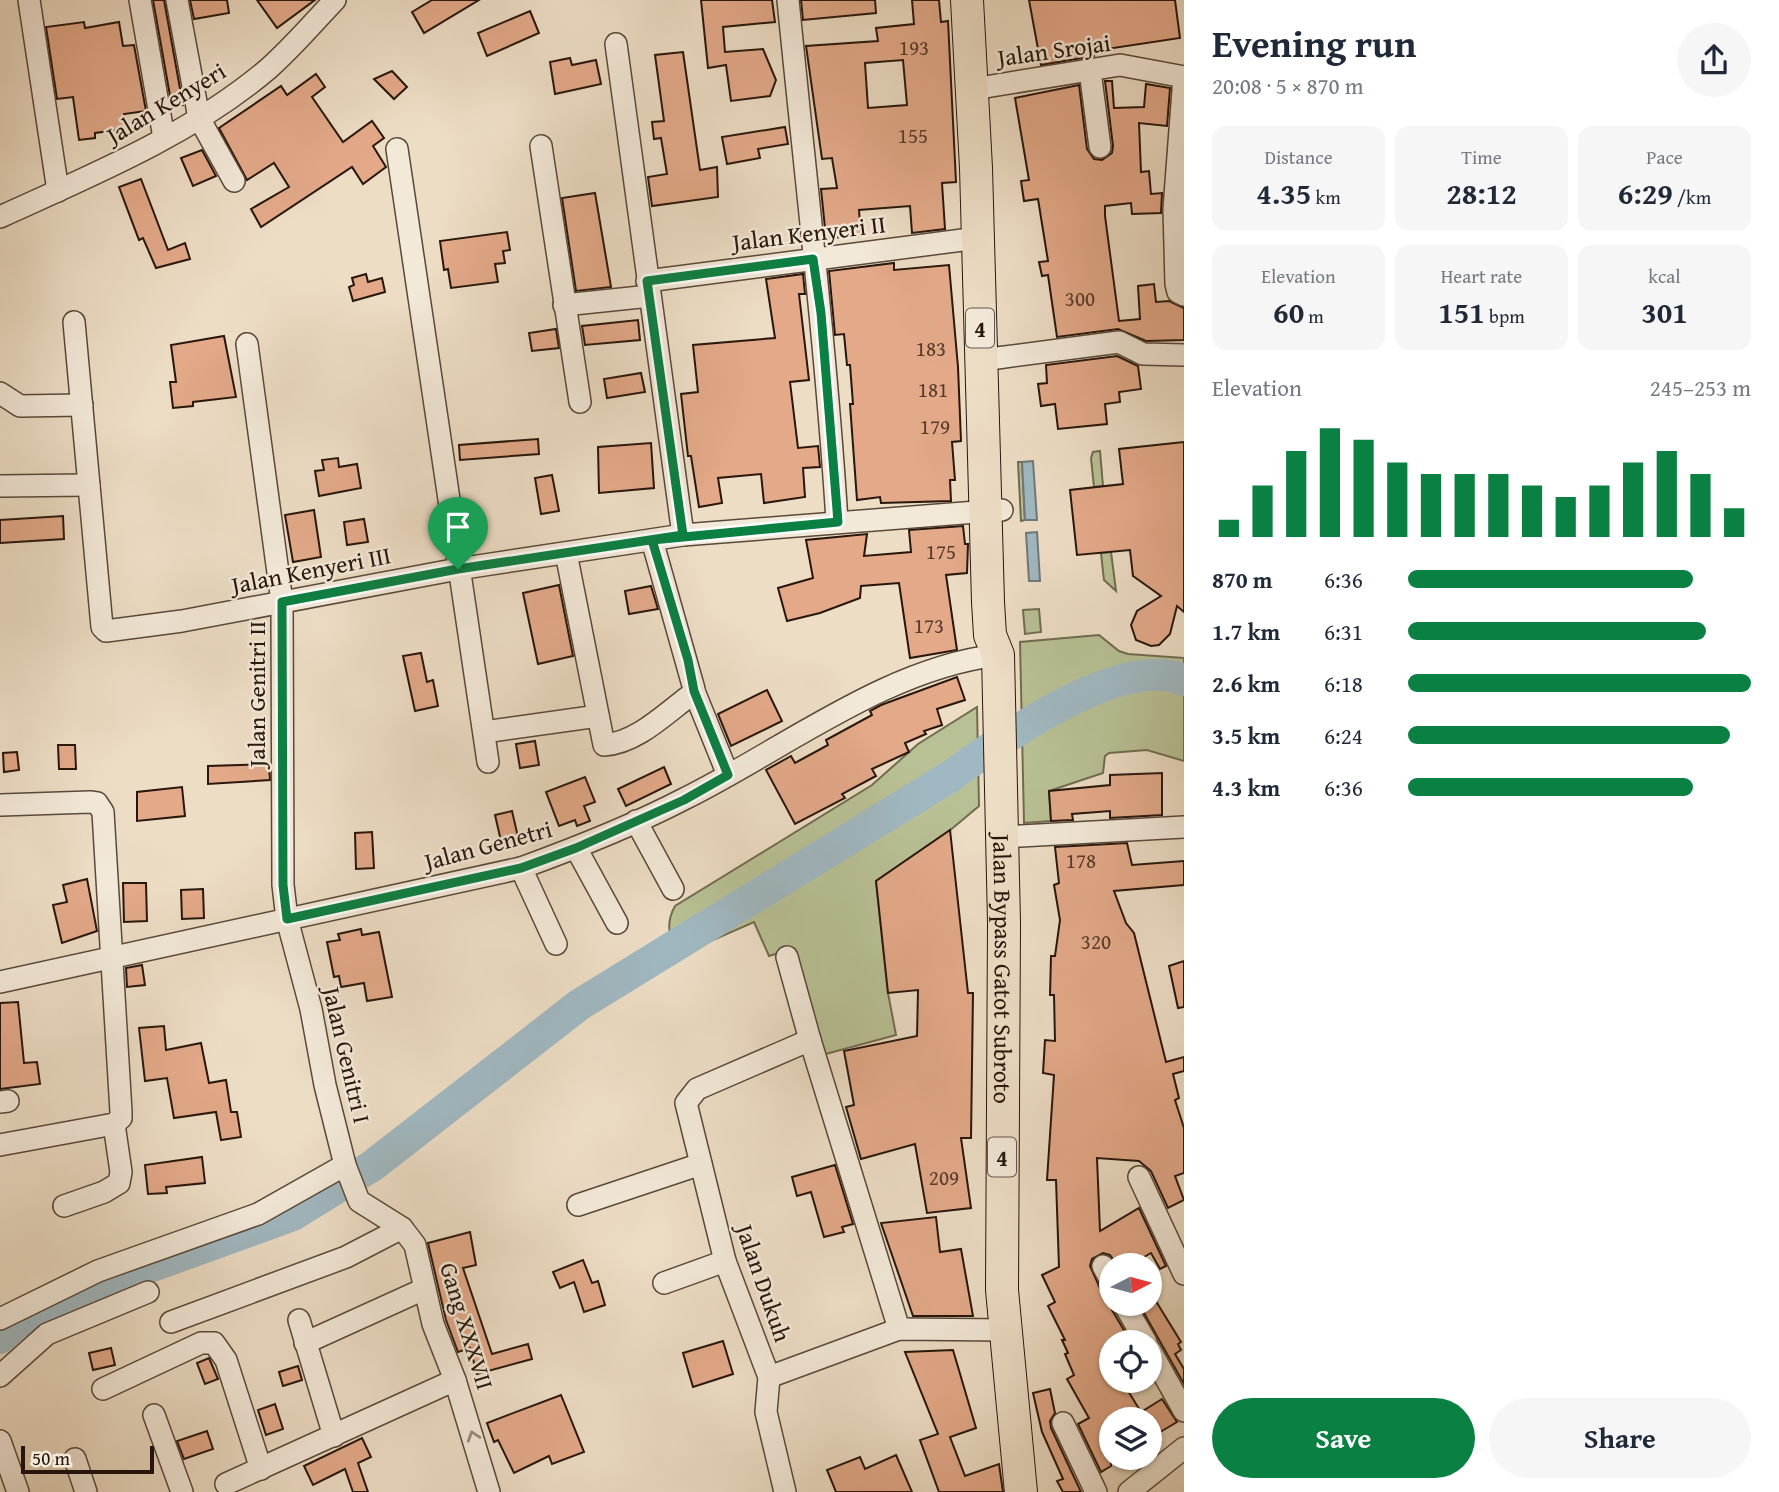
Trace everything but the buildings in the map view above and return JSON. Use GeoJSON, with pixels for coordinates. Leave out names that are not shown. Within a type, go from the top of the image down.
{"type":"FeatureCollection","features":[{"type":"Feature","properties":{"kind":"highway","name":"Jalan Bypass Gatot Subroto"},"geometry":{"type":"LineString","coordinates":[[967,0],[980,87],[997,358],[994,510]]}},
{"type":"Feature","properties":{"kind":"highway","name":"Jalan Bypass Gatot Subroto"},"geometry":{"type":"LineString","coordinates":[[983,0],[978,238],[994,510],[1006,632],[998,666],[1002,1290],[1021,1492]]}},
{"type":"Feature","properties":{"kind":"street"},"geometry":{"type":"LineString","coordinates":[[29,0],[58,191]]}},
{"type":"Feature","properties":{"kind":"street"},"geometry":{"type":"LineString","coordinates":[[140,0],[164,138]]}},
{"type":"Feature","properties":{"kind":"street"},"geometry":{"type":"LineString","coordinates":[[177,0],[198,118],[234,181]]}},
{"type":"Feature","properties":{"kind":"street","name":"Jalan Kenyeri"},"geometry":{"type":"LineString","coordinates":[[0,217],[58,191],[198,118],[269,68],[316,9],[335,0]]}},
{"type":"Feature","properties":{"kind":"street"},"geometry":{"type":"LineString","coordinates":[[788,0],[813,259],[821,313],[838,522]]}},
{"type":"Feature","properties":{"kind":"street"},"geometry":{"type":"LineString","coordinates":[[616,44],[683,535]]}},
{"type":"Feature","properties":{"kind":"street","name":"Jalan Srojai"},"geometry":{"type":"LineString","coordinates":[[980,87],[1120,65],[1184,77]]}},
{"type":"Feature","properties":{"kind":"street"},"geometry":{"type":"LineString","coordinates":[[1090,71],[1100,147]]}},
{"type":"Feature","properties":{"kind":"street"},"geometry":{"type":"LineString","coordinates":[[1184,77],[1176,284],[1178,292],[1184,295]]}},
{"type":"Feature","properties":{"kind":"street"},"geometry":{"type":"LineString","coordinates":[[541,146],[580,402]]}},
{"type":"Feature","properties":{"kind":"street"},"geometry":{"type":"LineString","coordinates":[[397,149],[488,762]]}},
{"type":"Feature","properties":{"kind":"street","name":"Jalan Kenyeri II"},"geometry":{"type":"LineString","coordinates":[[564,305],[813,259],[978,238]]}},
{"type":"Feature","properties":{"kind":"street","name":"Jalan Kenyeri III"},"geometry":{"type":"LineString","coordinates":[[74,322],[102,627],[106,631],[182,621],[458,569],[683,535],[994,510]]}},
{"type":"Feature","properties":{"kind":"street"},"geometry":{"type":"LineString","coordinates":[[997,358],[1118,342],[1143,354],[1184,355]]}},
{"type":"Feature","properties":{"kind":"street","name":"Jalan Genitri II"},"geometry":{"type":"LineString","coordinates":[[247,344],[282,602],[283,885],[287,919]]}},
{"type":"Feature","properties":{"kind":"street"},"geometry":{"type":"LineString","coordinates":[[0,393],[20,406],[82,405]]}},
{"type":"Feature","properties":{"kind":"street"},"geometry":{"type":"LineString","coordinates":[[0,485],[89,485]]}},
{"type":"Feature","properties":{"kind":"street"},"geometry":{"type":"LineString","coordinates":[[652,540],[688,660],[694,691],[728,775]]}},
{"type":"Feature","properties":{"kind":"street"},"geometry":{"type":"LineString","coordinates":[[566,553],[604,745],[622,742],[694,691]]}},
{"type":"Feature","properties":{"kind":"street","name":"Jalan Genetri"},"geometry":{"type":"LineString","coordinates":[[0,982],[521,868],[576,848],[636,821],[728,775],[891,686],[971,658],[998,666]]}},
{"type":"Feature","properties":{"kind":"street"},"geometry":{"type":"LineString","coordinates":[[484,732],[598,716]]}},
{"type":"Feature","properties":{"kind":"street"},"geometry":{"type":"LineString","coordinates":[[0,1145],[114,1124],[121,1118],[101,807],[90,802],[1,805]]}},
{"type":"Feature","properties":{"kind":"street"},"geometry":{"type":"LineString","coordinates":[[636,821],[673,889]]}},
{"type":"Feature","properties":{"kind":"street"},"geometry":{"type":"LineString","coordinates":[[1001,829],[1184,827]]}},
{"type":"Feature","properties":{"kind":"street"},"geometry":{"type":"LineString","coordinates":[[576,848],[617,923]]}},
{"type":"Feature","properties":{"kind":"street"},"geometry":{"type":"LineString","coordinates":[[521,868],[556,944]]}},
{"type":"Feature","properties":{"kind":"street","name":"Jalan Genitri I"},"geometry":{"type":"LineString","coordinates":[[287,919],[311,1009],[325,1086],[346,1168],[359,1201],[402,1228]]}},
{"type":"Feature","properties":{"kind":"street"},"geometry":{"type":"LineString","coordinates":[[787,957],[810,1040],[900,1329]]}},
{"type":"Feature","properties":{"kind":"street","name":"Jalan Dukuh"},"geometry":{"type":"LineString","coordinates":[[810,1040],[697,1090],[686,1103],[726,1261],[769,1377],[900,1329],[1005,1330]]}},
{"type":"Feature","properties":{"kind":"street"},"geometry":{"type":"LineString","coordinates":[[64,1206],[104,1192],[119,1183],[121,1172],[114,1124]]}},
{"type":"Feature","properties":{"kind":"street"},"geometry":{"type":"LineString","coordinates":[[578,1205],[701,1164]]}},
{"type":"Feature","properties":{"kind":"street"},"geometry":{"type":"LineString","coordinates":[[0,1319],[97,1271],[258,1214],[346,1168]]}},
{"type":"Feature","properties":{"kind":"street"},"geometry":{"type":"LineString","coordinates":[[1139,1177],[1184,1274]]}},
{"type":"Feature","properties":{"kind":"street"},"geometry":{"type":"LineString","coordinates":[[172,1322],[197,1310],[346,1257],[402,1228]]}},
{"type":"Feature","properties":{"kind":"street","name":"Gang XXXVII"},"geometry":{"type":"LineString","coordinates":[[402,1228],[415,1245],[441,1348],[455,1380],[489,1492]]}},
{"type":"Feature","properties":{"kind":"street"},"geometry":{"type":"LineString","coordinates":[[664,1283],[726,1261]]}},
{"type":"Feature","properties":{"kind":"street"},"geometry":{"type":"LineString","coordinates":[[305,1343],[424,1289]]}},
{"type":"Feature","properties":{"kind":"street"},"geometry":{"type":"LineString","coordinates":[[0,1376],[47,1335],[148,1292]]}},
{"type":"Feature","properties":{"kind":"street"},"geometry":{"type":"LineString","coordinates":[[299,1320],[334,1436]]}},
{"type":"Feature","properties":{"kind":"street"},"geometry":{"type":"LineString","coordinates":[[103,1389],[201,1343],[214,1343],[226,1360],[261,1469]]}},
{"type":"Feature","properties":{"kind":"street"},"geometry":{"type":"LineString","coordinates":[[1162,1372],[1184,1411]]}},
{"type":"Feature","properties":{"kind":"street"},"geometry":{"type":"LineString","coordinates":[[769,1377],[766,1412],[785,1492]]}},
{"type":"Feature","properties":{"kind":"street"},"geometry":{"type":"LineString","coordinates":[[226,1484],[455,1380]]}},
{"type":"Feature","properties":{"kind":"street"},"geometry":{"type":"LineString","coordinates":[[154,1415],[182,1492]]}},
{"type":"Feature","properties":{"kind":"street"},"geometry":{"type":"LineString","coordinates":[[1063,1423],[1096,1492]]}},
{"type":"Feature","properties":{"kind":"street"},"geometry":{"type":"LineString","coordinates":[[0,1441],[18,1492]]}},
{"type":"Feature","properties":{"kind":"street"},"geometry":{"type":"LineString","coordinates":[[1129,1492],[1184,1448]]}},
{"type":"Feature","properties":{"kind":"street"},"geometry":{"type":"LineString","coordinates":[[75,1460],[86,1492]]}},
{"type":"Feature","properties":{"kind":"green space"},"geometry":{"type":"Polygon","coordinates":[[[1100,451],[1103,486],[1094,487],[1091,458],[1093,452],[1100,451]]]}},
{"type":"Feature","properties":{"kind":"green space"},"geometry":{"type":"Polygon","coordinates":[[[1018,462],[1022,462],[1025,520],[1021,521],[1018,462]]]}},
{"type":"Feature","properties":{"kind":"green space"},"geometry":{"type":"Polygon","coordinates":[[[1111,552],[1116,591],[1104,580],[1101,553],[1111,552]]]}},
{"type":"Feature","properties":{"kind":"green space"},"geometry":{"type":"Polygon","coordinates":[[[1039,609],[1041,632],[1025,634],[1023,610],[1039,609]]]}},
{"type":"Feature","properties":{"kind":"green space"},"geometry":{"type":"Polygon","coordinates":[[[1099,635],[1119,651],[1128,654],[1184,658],[1184,761],[1147,750],[1109,753],[1105,756],[1103,773],[1049,791],[1051,821],[1024,823],[1020,642],[1099,635]]]}},
{"type":"Feature","properties":{"kind":"green space"},"geometry":{"type":"Polygon","coordinates":[[[977,707],[979,806],[948,832],[876,881],[888,993],[896,1035],[822,1055],[792,949],[769,956],[754,922],[679,955],[670,930],[670,919],[675,906],[872,785],[918,744],[977,707]]]}},
{"type":"Feature","properties":{"kind":"water"},"geometry":{"type":"Polygon","coordinates":[[[1033,461],[1037,520],[1025,520],[1022,462],[1033,461]]]}},
{"type":"Feature","properties":{"kind":"water"},"geometry":{"type":"Polygon","coordinates":[[[1037,532],[1040,581],[1029,581],[1026,533],[1037,532]]]}},
{"type":"Feature","properties":{"kind":"waterway"},"geometry":{"type":"LineString","coordinates":[[0,1338],[17,1323],[86,1290],[293,1215],[372,1166],[579,1005],[951,776],[1062,704],[1095,689],[1128,679],[1158,675],[1184,680]]}},
{"type":"Feature","properties":{"kind":"route"},"geometry":{"type":"LineString","coordinates":[[813,259],[821,313],[838,522],[652,540],[688,660],[694,691],[728,775],[684,800],[576,848],[521,868],[287,919],[283,885],[282,602],[458,569],[683,535],[647,281],[813,259]]}}]}
